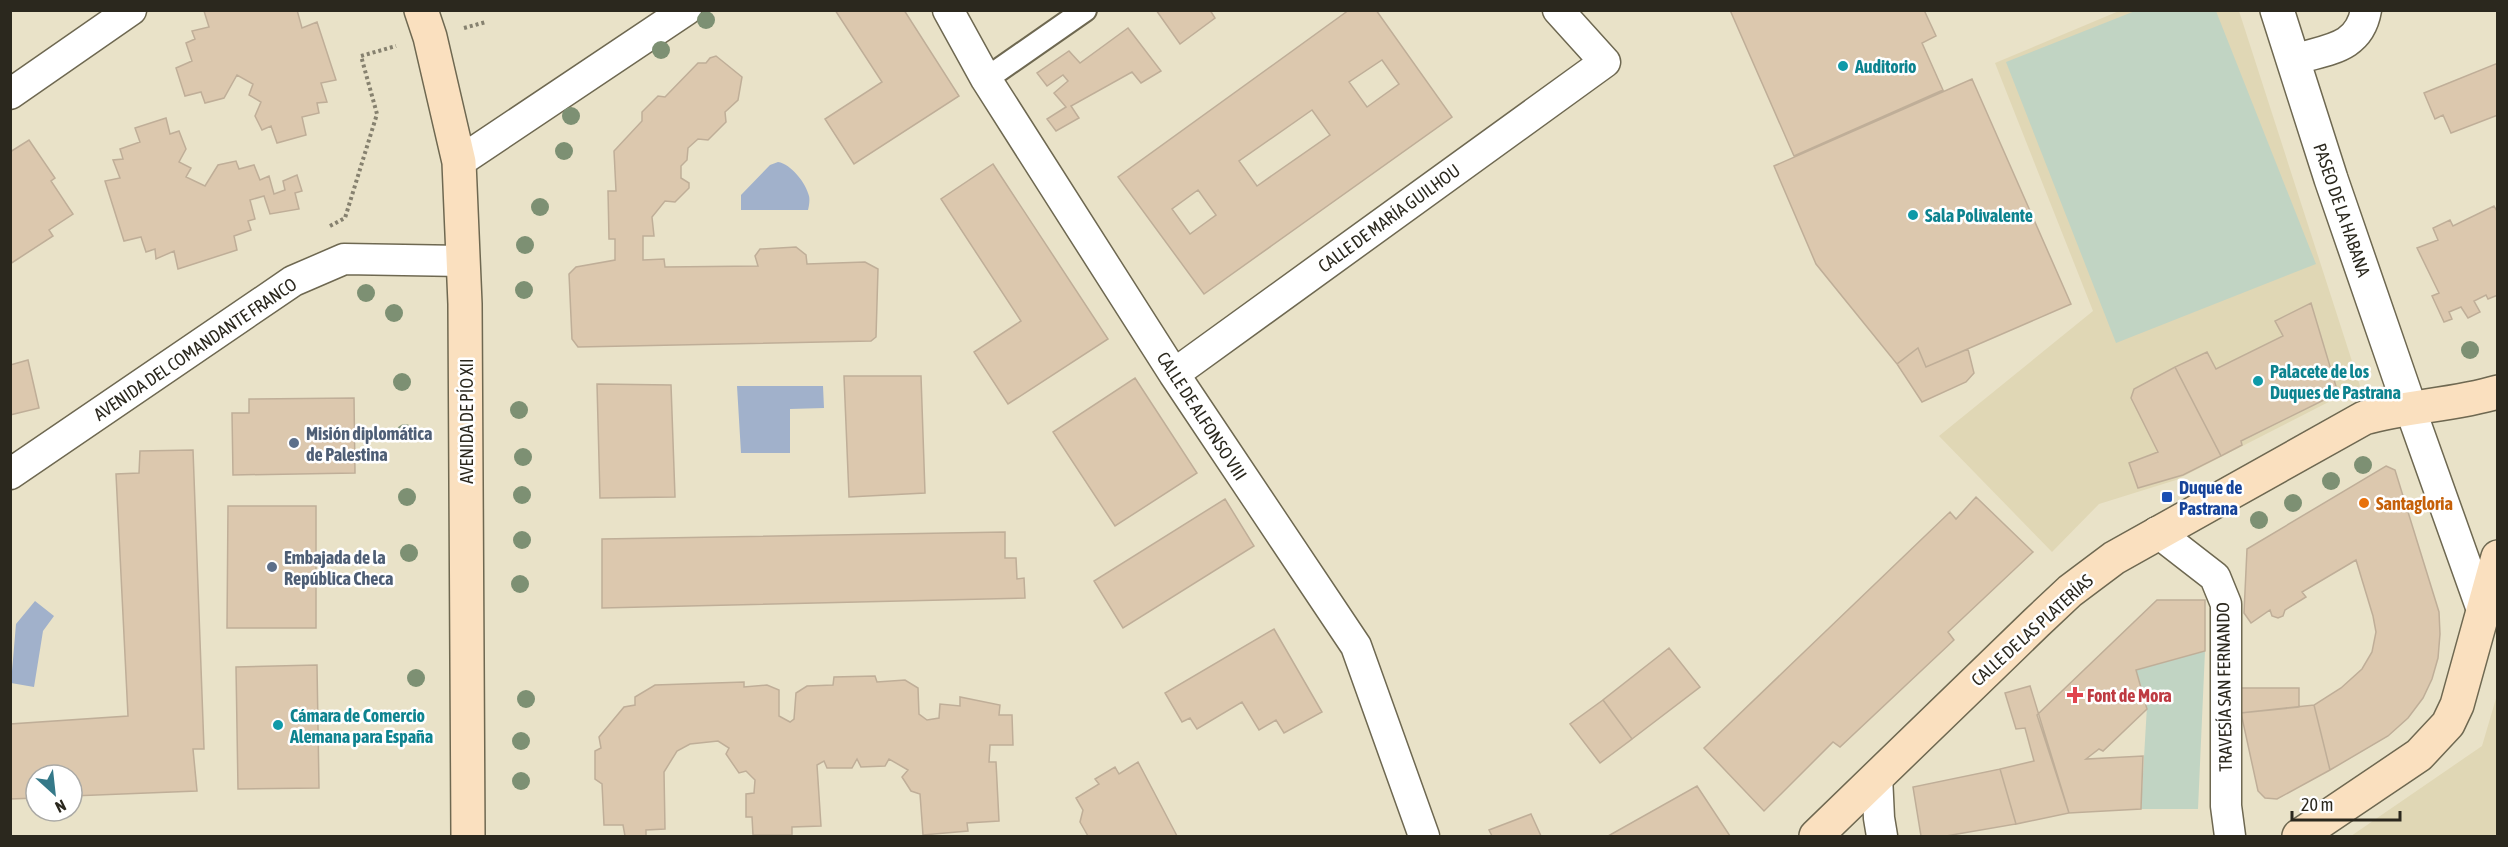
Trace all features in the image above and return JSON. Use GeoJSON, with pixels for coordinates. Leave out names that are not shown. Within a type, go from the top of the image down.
{"type":"FeatureCollection","features":[{"type":"Feature","properties":{"kind":"main road","name":"AVENIDA DE PÍO XII"},"geometry":{"type":"LineString","coordinates":[[425,24],[459,162],[465,304],[468,837]]}},
{"type":"Feature","properties":{"kind":"main road","name":"CALLE DE LAS PLATERÍAS"},"geometry":{"type":"LineString","coordinates":[[1816,837],[2070,591],[2114,558],[2364,418],[2410,408],[2461,402],[2498,392]]}},
{"type":"Feature","properties":{"kind":"main road"},"geometry":{"type":"LineString","coordinates":[[2299,837],[2419,755],[2448,724],[2457,705],[2498,557]]}},
{"type":"Feature","properties":{"kind":"street"},"geometry":{"type":"LineString","coordinates":[[10,94],[131,10]]}},
{"type":"Feature","properties":{"kind":"street"},"geometry":{"type":"LineString","coordinates":[[459,162],[686,10]]}},
{"type":"Feature","properties":{"kind":"street","name":"CALLE DE ALFONSO VIII"},"geometry":{"type":"LineString","coordinates":[[948,10],[986,79],[1174,374],[1356,646],[1424,837]]}},
{"type":"Feature","properties":{"kind":"street"},"geometry":{"type":"LineString","coordinates":[[986,79],[1085,10]]}},
{"type":"Feature","properties":{"kind":"street","name":"CALLE DE MARÍA GUILHOU"},"geometry":{"type":"LineString","coordinates":[[1174,374],[1605,62],[1558,10]]}},
{"type":"Feature","properties":{"kind":"street","name":"PASEO DE LA HABANA"},"geometry":{"type":"LineString","coordinates":[[2277,10],[2331,179],[2410,408]]}},
{"type":"Feature","properties":{"kind":"street"},"geometry":{"type":"LineString","coordinates":[[2293,60],[2355,38],[2363,25],[2366,10]]}},
{"type":"Feature","properties":{"kind":"street","name":"AVENIDA DEL COMANDANTE FRANCO"},"geometry":{"type":"LineString","coordinates":[[10,474],[293,280],[344,259],[463,261]]}},
{"type":"Feature","properties":{"kind":"street"},"geometry":{"type":"LineString","coordinates":[[2410,408],[2482,610]]}},
{"type":"Feature","properties":{"kind":"street","name":"TRAVESÍA SAN FERNANDO"},"geometry":{"type":"LineString","coordinates":[[2157,532],[2215,577],[2226,604],[2226,806],[2230,837]]}},
{"type":"Feature","properties":{"kind":"street"},"geometry":{"type":"LineString","coordinates":[[1877,776],[1878,818],[1882,837]]}},
{"type":"Feature","properties":{"kind":"path"},"geometry":{"type":"LineString","coordinates":[[345,219],[377,114],[361,56],[425,24],[486,22]]}},
{"type":"Feature","properties":{"kind":"shaded area"},"geometry":{"type":"Polygon","coordinates":[[[2119,11],[2239,11],[2360,386],[2176,480],[2099,504],[2052,552],[1939,436],[2093,311],[1995,63],[2119,11]]]}},
{"type":"Feature","properties":{"kind":"shaded area"},"geometry":{"type":"Polygon","coordinates":[[[2497,695],[2497,836],[2351,836],[2482,746],[2497,695]]]}},
{"type":"Feature","properties":{"kind":"green space"},"geometry":{"type":"Polygon","coordinates":[[[2135,11],[2216,11],[2316,264],[2116,343],[2006,62],[2135,11]]]}},
{"type":"Feature","properties":{"kind":"green space"},"geometry":{"type":"Polygon","coordinates":[[[2205,651],[2198,809],[2141,809],[2147,706],[2136,670],[2205,651]]]}},
{"type":"Feature","properties":{"kind":"water"},"geometry":{"type":"Polygon","coordinates":[[[778,162],[793,170],[805,185],[809,198],[808,210],[741,210],[741,195],[770,165],[778,162]]]}},
{"type":"Feature","properties":{"kind":"water"},"geometry":{"type":"Polygon","coordinates":[[[737,386],[823,386],[824,408],[790,409],[790,453],[741,453],[737,386]]]}},
{"type":"Feature","properties":{"kind":"water"},"geometry":{"type":"Polygon","coordinates":[[[35,601],[54,616],[43,631],[34,687],[11,683],[16,624],[35,601]]]}},
{"type":"Feature","properties":{"kind":"building"},"geometry":{"type":"Polygon","coordinates":[[[297,10],[302,28],[317,22],[336,80],[321,83],[327,102],[317,103],[319,113],[302,117],[306,135],[277,143],[271,126],[262,130],[255,116],[261,102],[249,95],[253,84],[237,75],[224,98],[205,103],[201,92],[185,96],[176,68],[192,61],[186,43],[195,39],[192,31],[209,27],[204,11],[297,10]]]}},
{"type":"Feature","properties":{"kind":"building"},"geometry":{"type":"Polygon","coordinates":[[[835,10],[904,10],[959,96],[854,164],[825,119],[882,82],[835,10]]]}},
{"type":"Feature","properties":{"kind":"building"},"geometry":{"type":"Polygon","coordinates":[[[1156,10],[1210,10],[1215,18],[1180,44],[1156,10]]]}},
{"type":"Feature","properties":{"kind":"building"},"geometry":{"type":"Polygon","coordinates":[[[1349,10],[1376,10],[1452,117],[1204,294],[1118,177],[1349,10]],[[1382,60],[1349,82],[1367,107],[1399,84],[1382,60]],[[1312,110],[1239,161],[1257,186],[1330,135],[1312,110]],[[1198,190],[1172,209],[1190,234],[1216,215],[1198,190]]]}},
{"type":"Feature","properties":{"kind":"building","name":"Auditorio"},"geometry":{"type":"Polygon","coordinates":[[[1730,10],[1924,10],[1936,36],[1922,43],[1943,90],[1794,156],[1730,10]]]}},
{"type":"Feature","properties":{"kind":"building"},"geometry":{"type":"Polygon","coordinates":[[[1128,28],[1161,71],[1141,83],[1132,72],[1071,106],[1079,118],[1056,131],[1047,119],[1066,107],[1054,93],[1068,81],[1063,75],[1047,86],[1037,73],[1069,51],[1080,63],[1128,28]]]}},
{"type":"Feature","properties":{"kind":"building"},"geometry":{"type":"Polygon","coordinates":[[[716,56],[742,77],[738,100],[725,112],[726,122],[708,140],[698,139],[688,148],[687,160],[681,166],[681,178],[689,183],[689,188],[675,202],[665,201],[652,217],[654,236],[643,236],[643,260],[664,259],[665,267],[758,266],[755,256],[760,249],[796,247],[806,255],[807,264],[865,262],[878,269],[876,337],[871,341],[578,347],[572,339],[569,274],[576,267],[615,260],[615,239],[609,239],[608,191],[616,191],[614,151],[642,121],[642,112],[658,96],[665,97],[698,63],[706,63],[710,58],[716,56]]]}},
{"type":"Feature","properties":{"kind":"building"},"geometry":{"type":"Polygon","coordinates":[[[2498,63],[2498,115],[2451,133],[2443,115],[2435,119],[2424,93],[2498,63]]]}},
{"type":"Feature","properties":{"kind":"building","name":"Sala Polivalente"},"geometry":{"type":"Polygon","coordinates":[[[1972,79],[2071,304],[1926,367],[1918,348],[1897,364],[1816,264],[1774,166],[1972,79]]]}},
{"type":"Feature","properties":{"kind":"building"},"geometry":{"type":"Polygon","coordinates":[[[166,118],[170,134],[179,131],[186,149],[179,162],[191,168],[186,177],[205,186],[218,165],[236,161],[239,169],[254,165],[260,180],[269,176],[274,194],[285,190],[283,181],[297,175],[302,191],[295,193],[299,209],[270,214],[264,196],[250,200],[255,219],[248,221],[251,230],[234,236],[237,250],[178,269],[174,251],[156,259],[155,249],[146,252],[141,237],[124,241],[105,181],[120,178],[113,160],[123,159],[120,149],[140,142],[135,128],[166,118]]]}},
{"type":"Feature","properties":{"kind":"building"},"geometry":{"type":"Polygon","coordinates":[[[29,140],[55,178],[51,181],[73,214],[49,230],[53,236],[10,264],[10,152],[29,140]]]}},
{"type":"Feature","properties":{"kind":"building"},"geometry":{"type":"Polygon","coordinates":[[[993,164],[1108,339],[1008,404],[974,352],[1021,321],[941,199],[993,164]]]}},
{"type":"Feature","properties":{"kind":"building"},"geometry":{"type":"Polygon","coordinates":[[[2494,206],[2498,213],[2498,295],[2488,299],[2486,295],[2474,301],[2480,312],[2468,318],[2461,307],[2449,312],[2452,319],[2444,322],[2432,296],[2439,293],[2417,248],[2438,240],[2433,228],[2450,220],[2453,226],[2494,206]]]}},
{"type":"Feature","properties":{"kind":"building","name":"Palacete de los Duques de Pastrana"},"geometry":{"type":"Polygon","coordinates":[[[2311,303],[2338,393],[2241,441],[2242,445],[2221,456],[2175,367],[2207,352],[2216,369],[2283,336],[2275,321],[2311,303]]]}},
{"type":"Feature","properties":{"kind":"building"},"geometry":{"type":"Polygon","coordinates":[[[1918,348],[1926,367],[1968,349],[1974,373],[1966,382],[1922,402],[1897,364],[1918,348]]]}},
{"type":"Feature","properties":{"kind":"building"},"geometry":{"type":"Polygon","coordinates":[[[28,360],[39,408],[10,415],[10,365],[28,360]]]}},
{"type":"Feature","properties":{"kind":"building"},"geometry":{"type":"Polygon","coordinates":[[[2175,367],[2221,456],[2183,475],[2138,488],[2129,463],[2158,452],[2131,398],[2134,389],[2175,367]]]}},
{"type":"Feature","properties":{"kind":"building"},"geometry":{"type":"Polygon","coordinates":[[[844,376],[921,376],[925,493],[849,497],[844,376]]]}},
{"type":"Feature","properties":{"kind":"building"},"geometry":{"type":"Polygon","coordinates":[[[1135,378],[1197,473],[1115,526],[1053,432],[1135,378]]]}},
{"type":"Feature","properties":{"kind":"building"},"geometry":{"type":"Polygon","coordinates":[[[597,384],[671,385],[675,497],[600,498],[597,384]]]}},
{"type":"Feature","properties":{"kind":"building","name":"Misión diplomática de Palestina"},"geometry":{"type":"Polygon","coordinates":[[[354,398],[355,473],[233,475],[232,413],[249,413],[249,399],[354,398]]]}},
{"type":"Feature","properties":{"kind":"building"},"geometry":{"type":"Polygon","coordinates":[[[193,450],[204,749],[193,749],[197,791],[84,796],[84,763],[24,763],[24,798],[10,799],[10,724],[128,716],[116,474],[139,473],[140,451],[193,450]]]}},
{"type":"Feature","properties":{"kind":"building"},"geometry":{"type":"Polygon","coordinates":[[[2386,466],[2395,470],[2439,612],[2438,658],[2423,698],[2408,718],[2388,736],[2330,770],[2314,705],[2341,688],[2362,669],[2372,652],[2376,632],[2356,560],[2302,592],[2306,597],[2285,610],[2283,616],[2278,618],[2272,616],[2270,610],[2251,623],[2244,613],[2247,549],[2386,466]]]}},
{"type":"Feature","properties":{"kind":"building"},"geometry":{"type":"Polygon","coordinates":[[[1976,497],[2033,552],[1948,632],[1954,640],[1840,747],[1833,742],[1764,811],[1704,748],[1950,512],[1956,519],[1976,497]]]}},
{"type":"Feature","properties":{"kind":"building"},"geometry":{"type":"Polygon","coordinates":[[[1225,499],[1254,546],[1123,628],[1094,581],[1225,499]]]}},
{"type":"Feature","properties":{"kind":"building","name":"Embajada de la República Checa"},"geometry":{"type":"Polygon","coordinates":[[[228,506],[316,506],[316,628],[227,628],[228,506]]]}},
{"type":"Feature","properties":{"kind":"building"},"geometry":{"type":"Polygon","coordinates":[[[1005,532],[1005,558],[1016,558],[1017,579],[1024,578],[1025,598],[602,608],[602,539],[1005,532]]]}},
{"type":"Feature","properties":{"kind":"building"},"geometry":{"type":"Polygon","coordinates":[[[2157,600],[2205,600],[2205,651],[2136,670],[2147,709],[2103,751],[2099,749],[2086,759],[2143,756],[2141,809],[2069,813],[2037,715],[2157,600]]]}},
{"type":"Feature","properties":{"kind":"building"},"geometry":{"type":"Polygon","coordinates":[[[1274,629],[1322,712],[1284,733],[1276,720],[1259,730],[1242,702],[1197,729],[1190,718],[1182,722],[1165,693],[1274,629]]]}},
{"type":"Feature","properties":{"kind":"building"},"geometry":{"type":"Polygon","coordinates":[[[1669,648],[1700,687],[1632,739],[1603,700],[1669,648]]]}},
{"type":"Feature","properties":{"kind":"building","name":"Cámara de Comercio Alemana para España"},"geometry":{"type":"Polygon","coordinates":[[[317,665],[319,788],[238,789],[236,667],[317,665]]]}},
{"type":"Feature","properties":{"kind":"building"},"geometry":{"type":"Polygon","coordinates":[[[875,676],[877,682],[905,680],[918,688],[919,714],[927,720],[939,718],[940,704],[960,706],[960,697],[1000,705],[999,715],[1012,715],[1013,745],[990,745],[989,762],[996,762],[999,821],[967,823],[968,831],[923,835],[920,794],[911,791],[902,777],[908,770],[889,759],[885,766],[861,767],[857,759],[852,768],[827,768],[824,761],[817,765],[821,826],[792,827],[792,835],[753,835],[752,817],[746,817],[746,794],[754,793],[755,780],[746,771],[739,773],[726,754],[729,748],[718,741],[690,744],[677,751],[664,772],[665,829],[646,830],[646,836],[625,836],[623,825],[604,825],[602,784],[595,779],[595,751],[601,748],[599,737],[624,707],[635,705],[635,697],[655,685],[744,682],[744,687],[767,685],[779,690],[779,716],[790,722],[794,719],[796,693],[807,686],[833,685],[834,677],[875,676]]]}},
{"type":"Feature","properties":{"kind":"building"},"geometry":{"type":"Polygon","coordinates":[[[2030,686],[2069,813],[2016,824],[2000,769],[2034,761],[2025,728],[2016,729],[2005,693],[2030,686]]]}},
{"type":"Feature","properties":{"kind":"building"},"geometry":{"type":"Polygon","coordinates":[[[2241,688],[2299,688],[2299,707],[2241,713],[2241,688]]]}},
{"type":"Feature","properties":{"kind":"building"},"geometry":{"type":"Polygon","coordinates":[[[1603,700],[1632,739],[1600,763],[1570,724],[1603,700]]]}},
{"type":"Feature","properties":{"kind":"building"},"geometry":{"type":"Polygon","coordinates":[[[2314,705],[2330,770],[2277,799],[2265,798],[2258,791],[2241,713],[2314,705]]]}},
{"type":"Feature","properties":{"kind":"building"},"geometry":{"type":"Polygon","coordinates":[[[1138,762],[1177,836],[1088,836],[1080,822],[1083,810],[1076,798],[1099,784],[1095,779],[1115,767],[1119,774],[1138,762]]]}},
{"type":"Feature","properties":{"kind":"building"},"geometry":{"type":"Polygon","coordinates":[[[2000,769],[2016,824],[1946,836],[1921,836],[1913,787],[2000,769]]]}},
{"type":"Feature","properties":{"kind":"building"},"geometry":{"type":"Polygon","coordinates":[[[1697,786],[1730,836],[1608,836],[1697,786]]]}},
{"type":"Feature","properties":{"kind":"building"},"geometry":{"type":"Polygon","coordinates":[[[1531,814],[1541,836],[1492,836],[1489,830],[1531,814]]]}},
{"type":"Feature","properties":{"kind":"place","name":"Auditorio"},"geometry":{"type":"Point","coordinates":[1843,66]}},
{"type":"Feature","properties":{"kind":"place","name":"Sala Polivalente"},"geometry":{"type":"Point","coordinates":[1913,215]}},
{"type":"Feature","properties":{"kind":"place","name":"Palacete de los Duques de Pastrana"},"geometry":{"type":"Point","coordinates":[2258,381]}},
{"type":"Feature","properties":{"kind":"place","name":"Misión diplomática de Palestina"},"geometry":{"type":"Point","coordinates":[294,443]}},
{"type":"Feature","properties":{"kind":"place","name":"Duque de Pastrana"},"geometry":{"type":"Point","coordinates":[2167,497]}},
{"type":"Feature","properties":{"kind":"place","name":"Santagloria"},"geometry":{"type":"Point","coordinates":[2364,503]}},
{"type":"Feature","properties":{"kind":"place","name":"Embajada de la República Checa"},"geometry":{"type":"Point","coordinates":[272,567]}},
{"type":"Feature","properties":{"kind":"place","name":"Font de Mora"},"geometry":{"type":"Point","coordinates":[2075,695]}},
{"type":"Feature","properties":{"kind":"place","name":"Cámara de Comercio Alemana para España"},"geometry":{"type":"Point","coordinates":[278,725]}}]}
